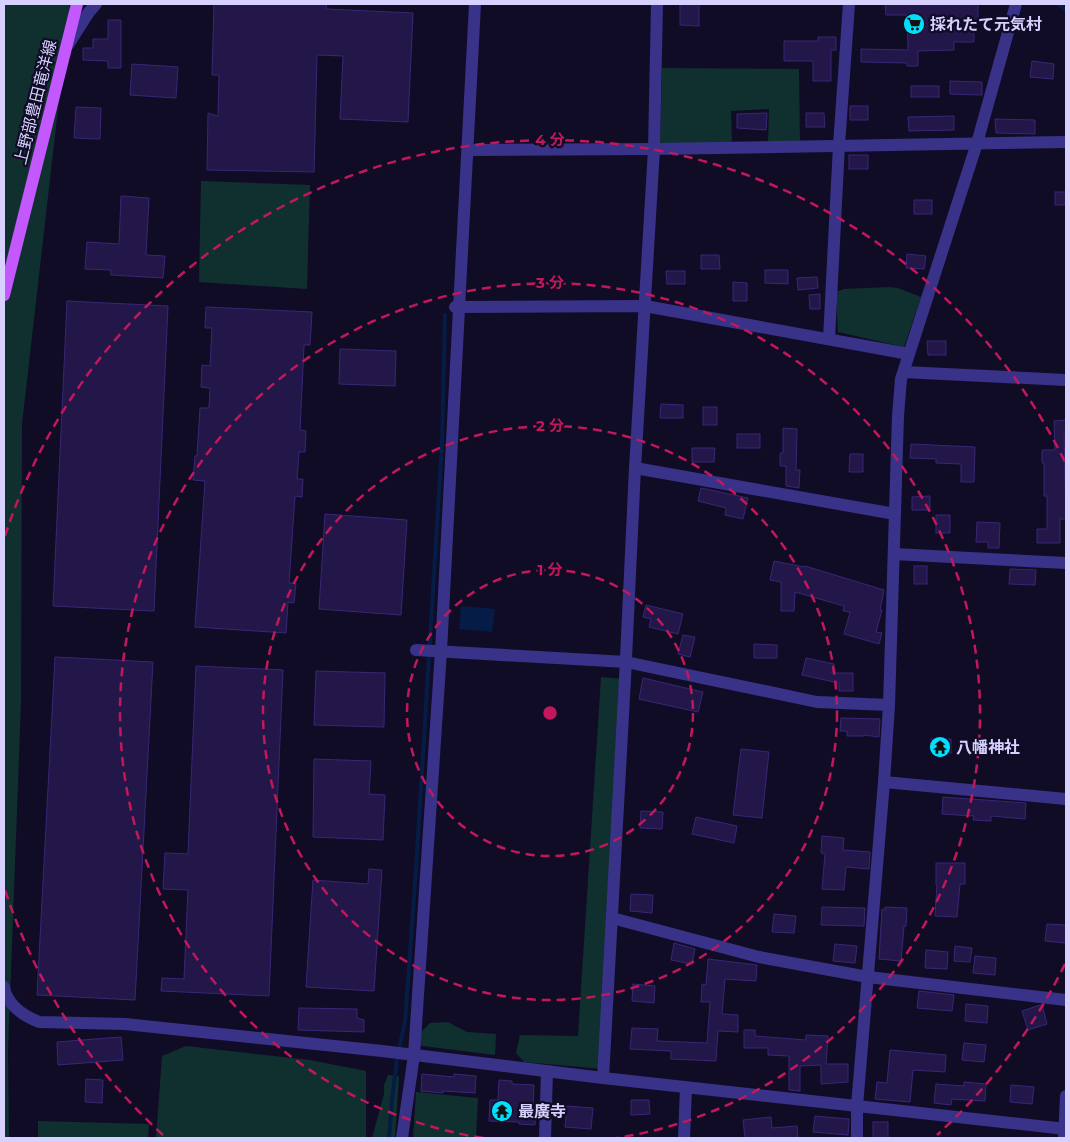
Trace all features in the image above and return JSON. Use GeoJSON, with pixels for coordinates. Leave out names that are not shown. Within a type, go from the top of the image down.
{"type":"FeatureCollection","features":[{"type":"Feature","properties":{"kind":"main road","name":"上野部豊田竜洋線"},"geometry":{"type":"LineString","coordinates":[[4,295],[77,4]]}},
{"type":"Feature","properties":{"kind":"street"},"geometry":{"type":"LineString","coordinates":[[63,54],[96,4]]}},
{"type":"Feature","properties":{"kind":"street"},"geometry":{"type":"LineString","coordinates":[[402,1138],[411,1054],[438,651],[457,307],[469,150],[475,4]]}},
{"type":"Feature","properties":{"kind":"street"},"geometry":{"type":"LineString","coordinates":[[603,1078],[654,149],[657,4]]}},
{"type":"Feature","properties":{"kind":"street"},"geometry":{"type":"LineString","coordinates":[[829,339],[839,145],[849,4]]}},
{"type":"Feature","properties":{"kind":"street"},"geometry":{"type":"LineString","coordinates":[[857,1138],[857,1106],[889,705],[898,416],[902,379],[977,143],[1016,4]]}},
{"type":"Feature","properties":{"kind":"street"},"geometry":{"type":"LineString","coordinates":[[469,150],[1066,142]]}},
{"type":"Feature","properties":{"kind":"street"},"geometry":{"type":"LineString","coordinates":[[457,307],[645,306],[909,354]]}},
{"type":"Feature","properties":{"kind":"street"},"geometry":{"type":"LineString","coordinates":[[904,372],[1066,380]]}},
{"type":"Feature","properties":{"kind":"street"},"geometry":{"type":"LineString","coordinates":[[635,468],[895,514]]}},
{"type":"Feature","properties":{"kind":"street"},"geometry":{"type":"LineString","coordinates":[[894,554],[1066,563]]}},
{"type":"Feature","properties":{"kind":"street"},"geometry":{"type":"LineString","coordinates":[[416,650],[626,662],[817,702],[889,705]]}},
{"type":"Feature","properties":{"kind":"street"},"geometry":{"type":"LineString","coordinates":[[884,782],[1066,799]]}},
{"type":"Feature","properties":{"kind":"street"},"geometry":{"type":"LineString","coordinates":[[612,918],[759,957],[868,977],[1066,1000]]}},
{"type":"Feature","properties":{"kind":"street"},"geometry":{"type":"LineString","coordinates":[[4,987],[5,992],[16,1009],[27,1017],[39,1022],[125,1024],[411,1054],[1065,1132],[1066,1096]]}},
{"type":"Feature","properties":{"kind":"street"},"geometry":{"type":"LineString","coordinates":[[544,1138],[547,1071]]}},
{"type":"Feature","properties":{"kind":"street"},"geometry":{"type":"LineString","coordinates":[[684,1138],[686,1088]]}},
{"type":"Feature","properties":{"kind":"green space"},"geometry":{"type":"Polygon","coordinates":[[[4,4],[70,4],[22,424],[21,703],[8,1051],[9,1138],[4,1138],[4,4]]]}},
{"type":"Feature","properties":{"kind":"green space"},"geometry":{"type":"Polygon","coordinates":[[[662,68],[799,69],[800,146],[768,142],[769,109],[731,111],[732,147],[660,149],[662,68]]]}},
{"type":"Feature","properties":{"kind":"green space"},"geometry":{"type":"Polygon","coordinates":[[[201,181],[310,185],[307,289],[199,282],[201,181]]]}},
{"type":"Feature","properties":{"kind":"green space"},"geometry":{"type":"Polygon","coordinates":[[[898,288],[921,297],[904,347],[838,332],[836,292],[844,289],[898,288]]]}},
{"type":"Feature","properties":{"kind":"green space"},"geometry":{"type":"Polygon","coordinates":[[[601,677],[625,679],[603,1069],[524,1062],[516,1053],[520,1035],[578,1036],[601,677]]]}},
{"type":"Feature","properties":{"kind":"green space"},"geometry":{"type":"Polygon","coordinates":[[[448,1022],[467,1032],[496,1034],[495,1055],[415,1045],[415,1038],[430,1023],[448,1022]]]}},
{"type":"Feature","properties":{"kind":"green space"},"geometry":{"type":"Polygon","coordinates":[[[186,1046],[310,1060],[366,1071],[366,1138],[156,1138],[162,1056],[186,1046]]]}},
{"type":"Feature","properties":{"kind":"green space"},"geometry":{"type":"Polygon","coordinates":[[[388,1075],[399,1076],[395,1138],[372,1138],[384,1094],[384,1085],[388,1075]]]}},
{"type":"Feature","properties":{"kind":"green space"},"geometry":{"type":"Polygon","coordinates":[[[416,1092],[478,1098],[476,1138],[413,1138],[416,1092]]]}},
{"type":"Feature","properties":{"kind":"green space"},"geometry":{"type":"Polygon","coordinates":[[[38,1121],[149,1124],[148,1138],[38,1138],[38,1121]]]}},
{"type":"Feature","properties":{"kind":"water"},"geometry":{"type":"Polygon","coordinates":[[[461,606],[495,609],[492,632],[459,629],[461,606]]]}},
{"type":"Feature","properties":{"kind":"building"},"geometry":{"type":"Polygon","coordinates":[[[214,4],[327,4],[326,9],[413,13],[408,122],[340,119],[343,56],[317,55],[314,172],[207,170],[208,113],[218,116],[219,75],[212,75],[214,4]]]}},
{"type":"Feature","properties":{"kind":"building"},"geometry":{"type":"Polygon","coordinates":[[[680,4],[699,4],[699,26],[680,25],[680,4]]]}},
{"type":"Feature","properties":{"kind":"building"},"geometry":{"type":"Polygon","coordinates":[[[885,4],[978,4],[978,21],[974,21],[974,42],[954,42],[954,50],[918,51],[918,66],[907,66],[907,63],[861,62],[861,49],[908,50],[907,15],[886,15],[885,4]]]}},
{"type":"Feature","properties":{"kind":"building"},"geometry":{"type":"Polygon","coordinates":[[[108,20],[121,20],[121,68],[108,68],[108,61],[83,60],[83,48],[93,48],[93,39],[108,39],[108,20]]]}},
{"type":"Feature","properties":{"kind":"building"},"geometry":{"type":"Polygon","coordinates":[[[818,37],[836,37],[836,50],[831,50],[831,81],[813,81],[813,61],[784,61],[784,41],[818,41],[818,37]]]}},
{"type":"Feature","properties":{"kind":"building"},"geometry":{"type":"Polygon","coordinates":[[[1032,61],[1054,64],[1053,79],[1030,77],[1032,61]]]}},
{"type":"Feature","properties":{"kind":"building"},"geometry":{"type":"Polygon","coordinates":[[[132,64],[178,67],[176,98],[130,95],[132,64]]]}},
{"type":"Feature","properties":{"kind":"building"},"geometry":{"type":"Polygon","coordinates":[[[950,81],[982,82],[982,95],[950,94],[950,81]]]}},
{"type":"Feature","properties":{"kind":"building"},"geometry":{"type":"Polygon","coordinates":[[[911,86],[939,86],[939,97],[911,97],[911,86]]]}},
{"type":"Feature","properties":{"kind":"building"},"geometry":{"type":"Polygon","coordinates":[[[850,106],[868,106],[868,120],[850,120],[850,106]]]}},
{"type":"Feature","properties":{"kind":"building"},"geometry":{"type":"Polygon","coordinates":[[[76,107],[101,108],[100,139],[74,138],[76,107]]]}},
{"type":"Feature","properties":{"kind":"building"},"geometry":{"type":"Polygon","coordinates":[[[767,113],[766,130],[737,128],[737,114],[767,113]]]}},
{"type":"Feature","properties":{"kind":"building"},"geometry":{"type":"Polygon","coordinates":[[[806,113],[824,113],[825,127],[806,127],[806,113]]]}},
{"type":"Feature","properties":{"kind":"building"},"geometry":{"type":"Polygon","coordinates":[[[954,116],[954,130],[909,131],[908,117],[954,116]]]}},
{"type":"Feature","properties":{"kind":"building"},"geometry":{"type":"Polygon","coordinates":[[[995,119],[1035,120],[1035,134],[996,133],[995,119]]]}},
{"type":"Feature","properties":{"kind":"building"},"geometry":{"type":"Polygon","coordinates":[[[849,155],[868,155],[868,169],[849,169],[849,155]]]}},
{"type":"Feature","properties":{"kind":"building"},"geometry":{"type":"Polygon","coordinates":[[[1055,192],[1066,192],[1066,205],[1055,205],[1055,192]]]}},
{"type":"Feature","properties":{"kind":"building"},"geometry":{"type":"Polygon","coordinates":[[[121,196],[149,198],[146,255],[165,256],[163,278],[111,275],[111,270],[85,269],[87,242],[119,244],[121,196]]]}},
{"type":"Feature","properties":{"kind":"building"},"geometry":{"type":"Polygon","coordinates":[[[914,200],[932,200],[932,214],[914,214],[914,200]]]}},
{"type":"Feature","properties":{"kind":"building"},"geometry":{"type":"Polygon","coordinates":[[[907,254],[926,256],[924,269],[906,268],[907,254]]]}},
{"type":"Feature","properties":{"kind":"building"},"geometry":{"type":"Polygon","coordinates":[[[701,255],[719,255],[720,269],[701,269],[701,255]]]}},
{"type":"Feature","properties":{"kind":"building"},"geometry":{"type":"Polygon","coordinates":[[[765,270],[788,270],[788,284],[765,283],[765,270]]]}},
{"type":"Feature","properties":{"kind":"building"},"geometry":{"type":"Polygon","coordinates":[[[666,271],[685,271],[685,284],[667,284],[666,271]]]}},
{"type":"Feature","properties":{"kind":"building"},"geometry":{"type":"Polygon","coordinates":[[[817,277],[818,288],[798,290],[797,278],[817,277]]]}},
{"type":"Feature","properties":{"kind":"building"},"geometry":{"type":"Polygon","coordinates":[[[733,282],[747,283],[747,301],[733,301],[733,282]]]}},
{"type":"Feature","properties":{"kind":"building"},"geometry":{"type":"Polygon","coordinates":[[[820,294],[820,309],[810,309],[809,295],[820,294]]]}},
{"type":"Feature","properties":{"kind":"building"},"geometry":{"type":"Polygon","coordinates":[[[67,301],[168,306],[154,611],[53,606],[67,301]]]}},
{"type":"Feature","properties":{"kind":"building"},"geometry":{"type":"Polygon","coordinates":[[[206,307],[312,312],[310,345],[304,345],[300,430],[306,431],[305,452],[299,452],[297,479],[303,479],[302,497],[295,496],[289,583],[296,583],[294,603],[288,602],[286,633],[195,627],[205,481],[193,480],[195,456],[197,456],[200,408],[209,408],[210,388],[201,387],[202,365],[210,366],[212,328],[205,328],[206,307]]]}},
{"type":"Feature","properties":{"kind":"building"},"geometry":{"type":"Polygon","coordinates":[[[927,341],[946,341],[946,355],[928,355],[927,341]]]}},
{"type":"Feature","properties":{"kind":"building"},"geometry":{"type":"Polygon","coordinates":[[[340,349],[396,351],[395,386],[339,384],[340,349]]]}},
{"type":"Feature","properties":{"kind":"building"},"geometry":{"type":"Polygon","coordinates":[[[661,404],[683,405],[683,418],[660,418],[661,404]]]}},
{"type":"Feature","properties":{"kind":"building"},"geometry":{"type":"Polygon","coordinates":[[[703,407],[717,407],[717,425],[703,425],[703,407]]]}},
{"type":"Feature","properties":{"kind":"building"},"geometry":{"type":"Polygon","coordinates":[[[1066,420],[1066,434],[1064,434],[1066,519],[1060,519],[1060,543],[1037,543],[1037,529],[1047,529],[1047,496],[1044,496],[1042,450],[1055,450],[1054,421],[1066,420]]]}},
{"type":"Feature","properties":{"kind":"building"},"geometry":{"type":"Polygon","coordinates":[[[783,428],[797,429],[796,470],[800,470],[799,488],[786,486],[786,466],[780,466],[780,453],[783,453],[783,428]]]}},
{"type":"Feature","properties":{"kind":"building"},"geometry":{"type":"Polygon","coordinates":[[[737,434],[760,434],[760,448],[737,448],[737,434]]]}},
{"type":"Feature","properties":{"kind":"building"},"geometry":{"type":"Polygon","coordinates":[[[911,444],[975,447],[974,482],[961,482],[961,464],[936,463],[936,459],[910,458],[911,444]]]}},
{"type":"Feature","properties":{"kind":"building"},"geometry":{"type":"Polygon","coordinates":[[[692,448],[715,448],[714,462],[692,462],[692,448]]]}},
{"type":"Feature","properties":{"kind":"building"},"geometry":{"type":"Polygon","coordinates":[[[850,454],[863,454],[863,472],[849,472],[850,454]]]}},
{"type":"Feature","properties":{"kind":"building"},"geometry":{"type":"Polygon","coordinates":[[[701,488],[748,498],[743,519],[725,515],[726,508],[698,501],[701,488]]]}},
{"type":"Feature","properties":{"kind":"building"},"geometry":{"type":"Polygon","coordinates":[[[930,496],[930,510],[912,510],[912,497],[930,496]]]}},
{"type":"Feature","properties":{"kind":"building"},"geometry":{"type":"Polygon","coordinates":[[[325,514],[407,520],[401,615],[319,609],[325,514]]]}},
{"type":"Feature","properties":{"kind":"building"},"geometry":{"type":"Polygon","coordinates":[[[936,515],[950,515],[950,533],[936,533],[936,515]]]}},
{"type":"Feature","properties":{"kind":"building"},"geometry":{"type":"Polygon","coordinates":[[[977,522],[1000,523],[999,548],[988,548],[988,542],[976,542],[977,522]]]}},
{"type":"Feature","properties":{"kind":"building"},"geometry":{"type":"Polygon","coordinates":[[[774,561],[805,566],[884,590],[880,610],[882,610],[876,632],[882,633],[879,644],[844,634],[850,612],[843,611],[844,606],[795,592],[794,611],[781,611],[781,582],[770,580],[774,561]]]}},
{"type":"Feature","properties":{"kind":"building"},"geometry":{"type":"Polygon","coordinates":[[[914,566],[927,566],[927,584],[914,584],[914,566]]]}},
{"type":"Feature","properties":{"kind":"building"},"geometry":{"type":"Polygon","coordinates":[[[1010,569],[1036,570],[1035,585],[1009,584],[1010,569]]]}},
{"type":"Feature","properties":{"kind":"building"},"geometry":{"type":"Polygon","coordinates":[[[646,605],[683,614],[678,634],[649,627],[651,619],[643,617],[646,605]]]}},
{"type":"Feature","properties":{"kind":"building"},"geometry":{"type":"Polygon","coordinates":[[[683,635],[695,637],[690,657],[678,654],[683,635]]]}},
{"type":"Feature","properties":{"kind":"building"},"geometry":{"type":"Polygon","coordinates":[[[754,644],[777,645],[777,658],[754,658],[754,644]]]}},
{"type":"Feature","properties":{"kind":"building"},"geometry":{"type":"Polygon","coordinates":[[[55,657],[153,662],[135,1000],[37,995],[55,657]]]}},
{"type":"Feature","properties":{"kind":"building"},"geometry":{"type":"Polygon","coordinates":[[[806,658],[834,664],[832,673],[853,673],[853,691],[839,691],[839,683],[802,675],[806,658]]]}},
{"type":"Feature","properties":{"kind":"building"},"geometry":{"type":"Polygon","coordinates":[[[196,666],[283,670],[269,996],[161,991],[162,978],[184,979],[188,890],[163,889],[165,853],[188,854],[196,666]]]}},
{"type":"Feature","properties":{"kind":"building"},"geometry":{"type":"Polygon","coordinates":[[[316,671],[385,673],[384,727],[314,725],[316,671]]]}},
{"type":"Feature","properties":{"kind":"building"},"geometry":{"type":"Polygon","coordinates":[[[643,678],[703,692],[698,712],[639,699],[643,678]]]}},
{"type":"Feature","properties":{"kind":"building"},"geometry":{"type":"Polygon","coordinates":[[[841,718],[880,719],[879,737],[864,735],[847,736],[847,731],[840,731],[841,718]]]}},
{"type":"Feature","properties":{"kind":"building"},"geometry":{"type":"Polygon","coordinates":[[[931,739],[951,739],[951,753],[931,753],[931,739]]]}},
{"type":"Feature","properties":{"kind":"building"},"geometry":{"type":"Polygon","coordinates":[[[741,749],[769,752],[762,818],[733,815],[741,749]]]}},
{"type":"Feature","properties":{"kind":"building"},"geometry":{"type":"Polygon","coordinates":[[[314,759],[371,761],[369,794],[385,795],[383,840],[313,837],[314,759]]]}},
{"type":"Feature","properties":{"kind":"building"},"geometry":{"type":"Polygon","coordinates":[[[943,797],[1026,803],[1025,819],[991,816],[991,821],[973,820],[974,816],[942,814],[943,797]]]}},
{"type":"Feature","properties":{"kind":"building"},"geometry":{"type":"Polygon","coordinates":[[[641,811],[663,812],[662,829],[640,828],[641,811]]]}},
{"type":"Feature","properties":{"kind":"building"},"geometry":{"type":"Polygon","coordinates":[[[696,817],[737,826],[734,843],[692,834],[696,817]]]}},
{"type":"Feature","properties":{"kind":"building"},"geometry":{"type":"Polygon","coordinates":[[[822,836],[844,838],[843,850],[870,852],[869,869],[846,867],[844,890],[822,889],[825,854],[821,853],[822,836]]]}},
{"type":"Feature","properties":{"kind":"building"},"geometry":{"type":"Polygon","coordinates":[[[936,863],[965,863],[965,884],[960,884],[957,917],[935,916],[936,863]]]}},
{"type":"Feature","properties":{"kind":"building"},"geometry":{"type":"Polygon","coordinates":[[[369,869],[382,870],[374,991],[306,987],[313,880],[368,884],[369,869]]]}},
{"type":"Feature","properties":{"kind":"building"},"geometry":{"type":"Polygon","coordinates":[[[631,894],[653,895],[652,913],[630,911],[631,894]]]}},
{"type":"Feature","properties":{"kind":"building"},"geometry":{"type":"Polygon","coordinates":[[[822,907],[865,908],[864,926],[821,925],[822,907]]]}},
{"type":"Feature","properties":{"kind":"building"},"geometry":{"type":"Polygon","coordinates":[[[885,907],[907,908],[901,961],[879,959],[882,909],[885,910],[885,907]]]}},
{"type":"Feature","properties":{"kind":"building"},"geometry":{"type":"Polygon","coordinates":[[[774,914],[796,916],[794,933],[772,932],[774,914]]]}},
{"type":"Feature","properties":{"kind":"building"},"geometry":{"type":"Polygon","coordinates":[[[1047,924],[1066,925],[1066,943],[1045,941],[1047,924]]]}},
{"type":"Feature","properties":{"kind":"building"},"geometry":{"type":"Polygon","coordinates":[[[674,943],[695,949],[692,964],[671,960],[674,943]]]}},
{"type":"Feature","properties":{"kind":"building"},"geometry":{"type":"Polygon","coordinates":[[[835,944],[857,946],[855,963],[833,961],[835,944]]]}},
{"type":"Feature","properties":{"kind":"building"},"geometry":{"type":"Polygon","coordinates":[[[955,946],[972,948],[970,962],[954,961],[955,946]]]}},
{"type":"Feature","properties":{"kind":"building"},"geometry":{"type":"Polygon","coordinates":[[[926,950],[948,952],[947,969],[925,968],[926,950]]]}},
{"type":"Feature","properties":{"kind":"building"},"geometry":{"type":"Polygon","coordinates":[[[975,956],[996,958],[995,975],[973,973],[975,956]]]}},
{"type":"Feature","properties":{"kind":"building"},"geometry":{"type":"Polygon","coordinates":[[[708,959],[757,965],[756,981],[725,979],[722,1014],[738,1015],[738,1032],[718,1031],[716,1061],[671,1059],[671,1051],[630,1049],[632,1028],[658,1029],[657,1041],[707,1043],[710,1002],[701,1002],[702,984],[706,985],[708,959]]]}},
{"type":"Feature","properties":{"kind":"building"},"geometry":{"type":"Polygon","coordinates":[[[633,984],[655,986],[654,1003],[632,1001],[633,984]]]}},
{"type":"Feature","properties":{"kind":"building"},"geometry":{"type":"Polygon","coordinates":[[[919,991],[954,995],[952,1011],[917,1008],[919,991]]]}},
{"type":"Feature","properties":{"kind":"building"},"geometry":{"type":"Polygon","coordinates":[[[966,1004],[988,1006],[987,1023],[965,1021],[966,1004]]]}},
{"type":"Feature","properties":{"kind":"building"},"geometry":{"type":"Polygon","coordinates":[[[1042,1005],[1047,1024],[1028,1030],[1022,1011],[1042,1005]]]}},
{"type":"Feature","properties":{"kind":"building"},"geometry":{"type":"Polygon","coordinates":[[[299,1008],[357,1009],[357,1018],[364,1020],[364,1032],[298,1030],[299,1008]]]}},
{"type":"Feature","properties":{"kind":"building"},"geometry":{"type":"Polygon","coordinates":[[[744,1030],[755,1030],[755,1036],[806,1040],[806,1035],[828,1036],[826,1064],[848,1064],[848,1082],[821,1084],[821,1065],[800,1066],[800,1091],[789,1090],[789,1056],[768,1055],[768,1048],[744,1048],[744,1030]]]}},
{"type":"Feature","properties":{"kind":"building"},"geometry":{"type":"Polygon","coordinates":[[[121,1037],[123,1060],[58,1065],[57,1042],[121,1037]]]}},
{"type":"Feature","properties":{"kind":"building"},"geometry":{"type":"Polygon","coordinates":[[[964,1043],[986,1045],[984,1062],[962,1060],[964,1043]]]}},
{"type":"Feature","properties":{"kind":"building"},"geometry":{"type":"Polygon","coordinates":[[[890,1050],[946,1055],[945,1072],[913,1070],[910,1102],[875,1099],[877,1082],[887,1083],[890,1050]]]}},
{"type":"Feature","properties":{"kind":"building"},"geometry":{"type":"Polygon","coordinates":[[[422,1074],[454,1077],[454,1074],[476,1076],[475,1093],[421,1091],[422,1074]]]}},
{"type":"Feature","properties":{"kind":"building"},"geometry":{"type":"Polygon","coordinates":[[[86,1079],[103,1080],[102,1103],[85,1102],[86,1079]]]}},
{"type":"Feature","properties":{"kind":"building"},"geometry":{"type":"Polygon","coordinates":[[[499,1080],[512,1081],[512,1084],[534,1085],[533,1106],[536,1106],[535,1125],[519,1124],[519,1122],[489,1121],[490,1100],[498,1100],[499,1080]]]}},
{"type":"Feature","properties":{"kind":"building"},"geometry":{"type":"Polygon","coordinates":[[[964,1082],[986,1084],[985,1101],[952,1099],[951,1105],[934,1103],[936,1084],[964,1086],[964,1082]]]}},
{"type":"Feature","properties":{"kind":"building"},"geometry":{"type":"Polygon","coordinates":[[[1011,1085],[1034,1087],[1032,1104],[1010,1102],[1011,1085]]]}},
{"type":"Feature","properties":{"kind":"building"},"geometry":{"type":"Polygon","coordinates":[[[631,1100],[649,1100],[650,1114],[631,1115],[631,1100]]]}},
{"type":"Feature","properties":{"kind":"building"},"geometry":{"type":"Polygon","coordinates":[[[567,1106],[593,1108],[591,1129],[565,1127],[567,1106]]]}},
{"type":"Feature","properties":{"kind":"building"},"geometry":{"type":"Polygon","coordinates":[[[815,1116],[849,1119],[848,1135],[813,1132],[815,1116]]]}},
{"type":"Feature","properties":{"kind":"building"},"geometry":{"type":"Polygon","coordinates":[[[771,1117],[772,1128],[797,1126],[798,1138],[745,1138],[743,1120],[771,1117]]]}},
{"type":"Feature","properties":{"kind":"building"},"geometry":{"type":"Polygon","coordinates":[[[873,1122],[888,1122],[888,1138],[873,1138],[873,1122]]]}},
{"type":"Feature","properties":{"kind":"waterway"},"geometry":{"type":"LineString","coordinates":[[1058,4],[1066,10]]}},
{"type":"Feature","properties":{"kind":"waterway"},"geometry":{"type":"LineString","coordinates":[[389,1138],[397,1058],[405,1022],[416,869],[442,443],[445,315]]}},
{"type":"Feature","properties":{"kind":"place","name":"採れたて元気村"},"geometry":{"type":"Point","coordinates":[914,24]}},
{"type":"Feature","properties":{"kind":"place","name":"八幡神社"},"geometry":{"type":"Point","coordinates":[940,747]}},
{"type":"Feature","properties":{"kind":"place","name":"最廣寺"},"geometry":{"type":"Point","coordinates":[502,1111]}}]}
